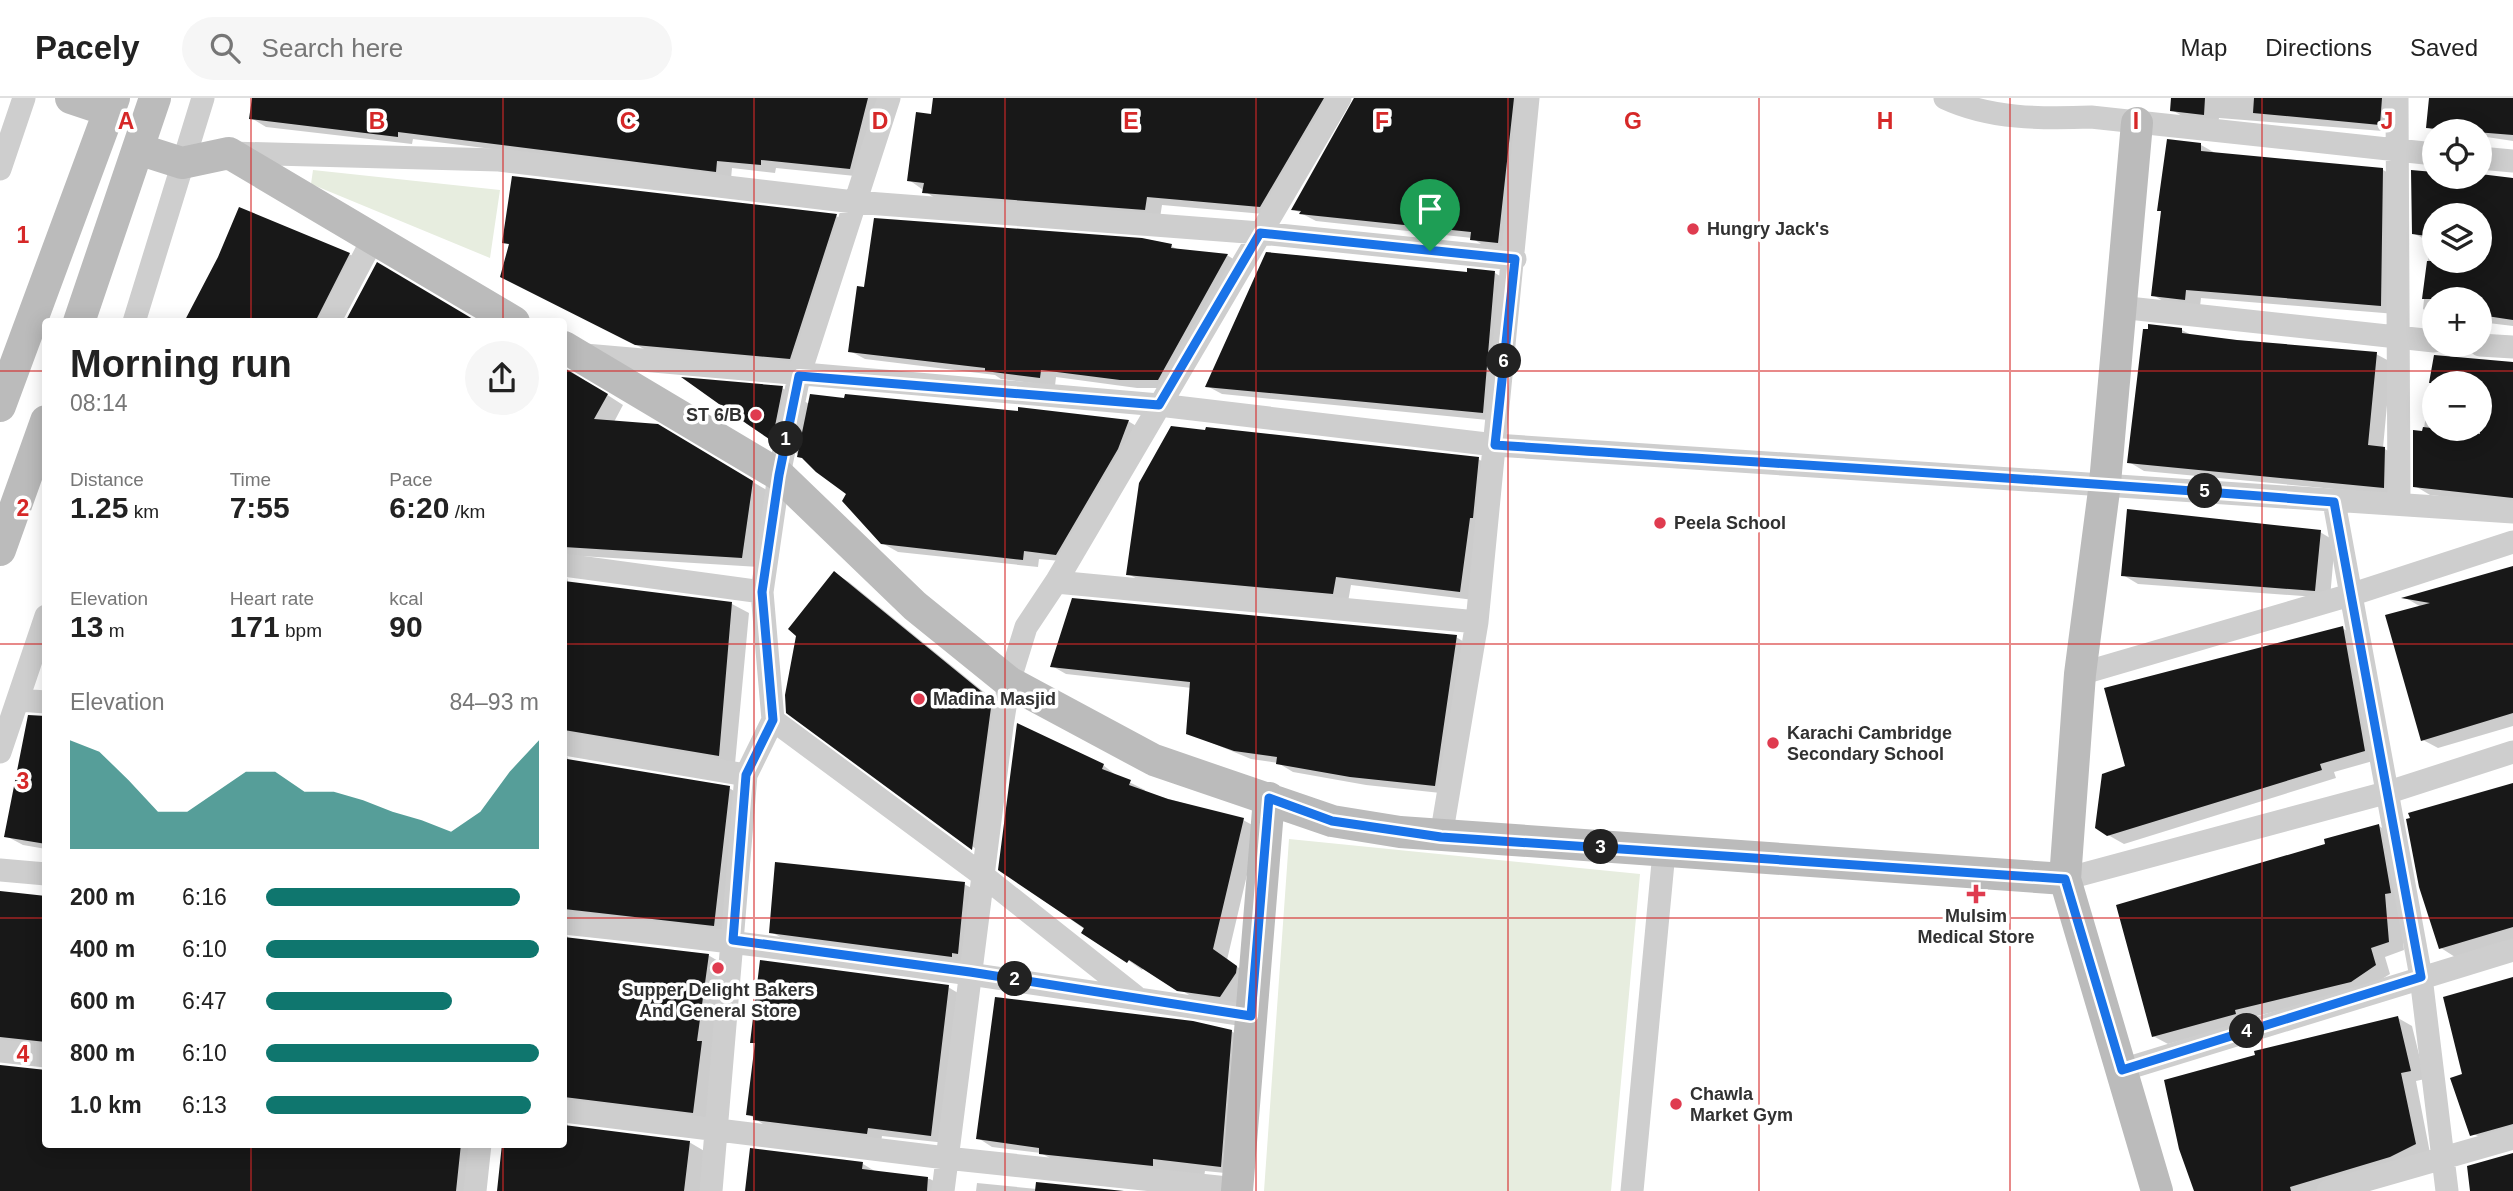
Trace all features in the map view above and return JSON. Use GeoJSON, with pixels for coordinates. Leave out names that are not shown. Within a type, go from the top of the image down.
{"type":"FeatureCollection","features":[{"type":"Feature","properties":{"kind":"street"},"geometry":{"type":"LineString","coordinates":[[0,169],[23,98]]}},
{"type":"Feature","properties":{"kind":"street"},"geometry":{"type":"LineString","coordinates":[[0,406],[112,104],[71,98]]}},
{"type":"Feature","properties":{"kind":"street"},"geometry":{"type":"LineString","coordinates":[[80,318],[155,98]]}},
{"type":"Feature","properties":{"kind":"street"},"geometry":{"type":"LineString","coordinates":[[135,318],[203,98]]}},
{"type":"Feature","properties":{"kind":"street"},"geometry":{"type":"LineString","coordinates":[[711,1191],[746,775],[773,720],[762,592],[779,475],[799,376],[889,98]]}},
{"type":"Feature","properties":{"kind":"street"},"geometry":{"type":"LineString","coordinates":[[943,1191],[981,874],[1009,682],[1026,627],[1056,582],[1340,98]]}},
{"type":"Feature","properties":{"kind":"street"},"geometry":{"type":"LineString","coordinates":[[1441,837],[1477,622],[1515,259],[1528,98]]}},
{"type":"Feature","properties":{"kind":"street"},"geometry":{"type":"LineString","coordinates":[[1945,98],[1962,106],[2039,119],[2091,117],[2422,153]]}},
{"type":"Feature","properties":{"kind":"street"},"geometry":{"type":"LineString","coordinates":[[2397,98],[2399,504]]}},
{"type":"Feature","properties":{"kind":"street"},"geometry":{"type":"LineString","coordinates":[[2137,122],[2105,483],[2080,674],[2065,879],[2157,1191]]}},
{"type":"Feature","properties":{"kind":"street"},"geometry":{"type":"LineString","coordinates":[[138,149],[182,163],[229,153],[499,160],[854,202],[1260,233],[1515,259]]}},
{"type":"Feature","properties":{"kind":"street"},"geometry":{"type":"LineString","coordinates":[[229,153],[507,318]]}},
{"type":"Feature","properties":{"kind":"street"},"geometry":{"type":"LineString","coordinates":[[2492,159],[2513,161]]}},
{"type":"Feature","properties":{"kind":"street"},"geometry":{"type":"LineString","coordinates":[[330,318],[373,239]]}},
{"type":"Feature","properties":{"kind":"street"},"geometry":{"type":"LineString","coordinates":[[2119,307],[2422,340]]}},
{"type":"Feature","properties":{"kind":"street"},"geometry":{"type":"LineString","coordinates":[[2492,346],[2513,347]]}},
{"type":"Feature","properties":{"kind":"street"},"geometry":{"type":"LineString","coordinates":[[571,351],[799,376],[1159,405],[1495,445],[1885,472],[2105,483],[2334,502],[2513,512]]}},
{"type":"Feature","properties":{"kind":"street"},"geometry":{"type":"LineString","coordinates":[[571,351],[779,475],[915,606],[1009,682],[1154,760],[1332,821],[1441,837],[2065,879],[2389,792],[2513,752]]}},
{"type":"Feature","properties":{"kind":"street"},"geometry":{"type":"LineString","coordinates":[[0,550],[42,431]]}},
{"type":"Feature","properties":{"kind":"street"},"geometry":{"type":"LineString","coordinates":[[2334,502],[2421,977],[2447,1191]]}},
{"type":"Feature","properties":{"kind":"street"},"geometry":{"type":"LineString","coordinates":[[2080,674],[2350,595],[2513,542]]}},
{"type":"Feature","properties":{"kind":"street"},"geometry":{"type":"LineString","coordinates":[[567,565],[762,592]]}},
{"type":"Feature","properties":{"kind":"street"},"geometry":{"type":"LineString","coordinates":[[1056,582],[1477,622]]}},
{"type":"Feature","properties":{"kind":"street"},"geometry":{"type":"LineString","coordinates":[[0,752],[42,628]]}},
{"type":"Feature","properties":{"kind":"street"},"geometry":{"type":"LineString","coordinates":[[18,700],[42,702]]}},
{"type":"Feature","properties":{"kind":"street"},"geometry":{"type":"LineString","coordinates":[[773,720],[981,874],[1138,999]]}},
{"type":"Feature","properties":{"kind":"street"},"geometry":{"type":"LineString","coordinates":[[567,745],[746,775]]}},
{"type":"Feature","properties":{"kind":"street"},"geometry":{"type":"LineString","coordinates":[[567,1111],[946,1158],[1237,1190],[1269,798]]}},
{"type":"Feature","properties":{"kind":"street"},"geometry":{"type":"LineString","coordinates":[[1632,1191],[1664,852]]}},
{"type":"Feature","properties":{"kind":"street"},"geometry":{"type":"LineString","coordinates":[[0,870],[42,874]]}},
{"type":"Feature","properties":{"kind":"street"},"geometry":{"type":"LineString","coordinates":[[567,923],[733,940],[970,972],[1251,1016]]}},
{"type":"Feature","properties":{"kind":"street"},"geometry":{"type":"LineString","coordinates":[[2122,1070],[2513,950]]}},
{"type":"Feature","properties":{"kind":"street"},"geometry":{"type":"LineString","coordinates":[[0,1051],[42,1056]]}},
{"type":"Feature","properties":{"kind":"street"},"geometry":{"type":"LineString","coordinates":[[2328,1191],[2513,1138]]}},
{"type":"Feature","properties":{"kind":"street"},"geometry":{"type":"LineString","coordinates":[[475,1191],[480,1148]]}},
{"type":"Feature","properties":{"kind":"shaded area"},"geometry":{"type":"Polygon","coordinates":[[[313,170],[500,190],[490,258],[311,184],[313,170]]]}},
{"type":"Feature","properties":{"kind":"shaded area"},"geometry":{"type":"Polygon","coordinates":[[[1289,839],[1640,874],[1611,1191],[1264,1191],[1289,839]]]}},
{"type":"Feature","properties":{"kind":"building"},"geometry":{"type":"Polygon","coordinates":[[[252,98],[868,98],[850,169],[761,160],[761,165],[717,161],[716,172],[398,132],[398,137],[249,119],[252,98]]]}},
{"type":"Feature","properties":{"kind":"building"},"geometry":{"type":"Polygon","coordinates":[[[933,98],[1324,98],[1260,207],[1147,197],[1145,210],[922,193],[924,183],[907,181],[916,112],[931,114],[933,98]]]}},
{"type":"Feature","properties":{"kind":"building"},"geometry":{"type":"Polygon","coordinates":[[[1354,98],[1514,98],[1498,243],[1470,240],[1471,232],[1299,214],[1301,211],[1291,210],[1354,98]]]}},
{"type":"Feature","properties":{"kind":"building"},"geometry":{"type":"Polygon","coordinates":[[[2171,98],[2205,98],[2204,115],[2170,111],[2171,98]]]}},
{"type":"Feature","properties":{"kind":"building"},"geometry":{"type":"Polygon","coordinates":[[[2254,98],[2382,98],[2380,125],[2253,113],[2254,98]]]}},
{"type":"Feature","properties":{"kind":"building"},"geometry":{"type":"Polygon","coordinates":[[[2429,98],[2513,98],[2513,135],[2492,133],[2492,119],[2427,119],[2429,98]]]}},
{"type":"Feature","properties":{"kind":"building"},"geometry":{"type":"Polygon","coordinates":[[[2167,139],[2201,143],[2201,151],[2383,168],[2381,306],[2186,290],[2185,300],[2151,296],[2161,211],[2157,211],[2167,139]]]}},
{"type":"Feature","properties":{"kind":"building"},"geometry":{"type":"Polygon","coordinates":[[[2411,170],[2422,171],[2422,189],[2492,189],[2492,175],[2513,178],[2513,320],[2492,317],[2492,287],[2424,287],[2425,273],[2492,273],[2492,203],[2422,203],[2422,235],[2412,234],[2411,170]]]}},
{"type":"Feature","properties":{"kind":"building"},"geometry":{"type":"Polygon","coordinates":[[[512,176],[837,214],[790,359],[635,345],[500,277],[509,244],[502,243],[512,176]]]}},
{"type":"Feature","properties":{"kind":"building"},"geometry":{"type":"Polygon","coordinates":[[[239,207],[350,253],[317,318],[186,318],[218,257],[239,207]]]}},
{"type":"Feature","properties":{"kind":"building"},"geometry":{"type":"Polygon","coordinates":[[[874,218],[1142,238],[1172,244],[1171,248],[1228,254],[1158,380],[1120,380],[1041,370],[1040,378],[985,371],[985,368],[848,352],[857,286],[864,287],[874,218]]]}},
{"type":"Feature","properties":{"kind":"building"},"geometry":{"type":"Polygon","coordinates":[[[1266,252],[1467,272],[1467,268],[1495,271],[1483,413],[1205,387],[1266,252]]]}},
{"type":"Feature","properties":{"kind":"building"},"geometry":{"type":"Polygon","coordinates":[[[377,262],[471,318],[347,318],[377,262]]]}},
{"type":"Feature","properties":{"kind":"building"},"geometry":{"type":"Polygon","coordinates":[[[2148,324],[2182,328],[2182,333],[2237,340],[2377,352],[2368,445],[2385,447],[2384,488],[2127,463],[2143,329],[2148,329],[2148,324]]]}},
{"type":"Feature","properties":{"kind":"building"},"geometry":{"type":"Polygon","coordinates":[[[2434,357],[2513,362],[2513,498],[2413,487],[2413,430],[2422,431],[2422,441],[2492,441],[2492,371],[2431,371],[2434,357]]]}},
{"type":"Feature","properties":{"kind":"building"},"geometry":{"type":"Polygon","coordinates":[[[567,370],[608,394],[594,419],[658,424],[753,481],[742,558],[567,547],[567,370]]]}},
{"type":"Feature","properties":{"kind":"building","name":"ST 6/B"},"geometry":{"type":"Polygon","coordinates":[[[681,377],[783,386],[772,441],[747,424],[681,377]]]}},
{"type":"Feature","properties":{"kind":"building"},"geometry":{"type":"Polygon","coordinates":[[[810,394],[844,398],[845,394],[1018,411],[1018,407],[1129,420],[1118,449],[1056,555],[1024,551],[1023,560],[881,544],[842,501],[846,494],[802,458],[797,457],[810,394]]]}},
{"type":"Feature","properties":{"kind":"building"},"geometry":{"type":"Polygon","coordinates":[[[1171,426],[1205,430],[1206,427],[1479,457],[1473,518],[1470,518],[1460,592],[1336,577],[1333,594],[1126,575],[1139,483],[1171,426]]]}},
{"type":"Feature","properties":{"kind":"building"},"geometry":{"type":"Polygon","coordinates":[[[2127,509],[2321,530],[2315,591],[2121,576],[2127,509]]]}},
{"type":"Feature","properties":{"kind":"building"},"geometry":{"type":"Polygon","coordinates":[[[2513,566],[2513,713],[2421,741],[2385,615],[2430,603],[2401,598],[2513,566]]]}},
{"type":"Feature","properties":{"kind":"building"},"geometry":{"type":"Polygon","coordinates":[[[834,571],[992,700],[972,850],[786,713],[785,695],[796,636],[788,629],[834,571]]]}},
{"type":"Feature","properties":{"kind":"building"},"geometry":{"type":"Polygon","coordinates":[[[567,581],[732,602],[719,756],[567,731],[567,581]]]}},
{"type":"Feature","properties":{"kind":"building"},"geometry":{"type":"Polygon","coordinates":[[[1072,598],[1457,635],[1435,786],[1350,777],[1276,764],[1277,757],[1234,751],[1186,734],[1190,682],[1050,667],[1072,598]]]}},
{"type":"Feature","properties":{"kind":"building"},"geometry":{"type":"Polygon","coordinates":[[[2343,626],[2365,751],[2320,764],[2322,770],[2107,836],[2095,828],[2102,774],[2125,766],[2104,688],[2343,626]]]}},
{"type":"Feature","properties":{"kind":"building"},"geometry":{"type":"Polygon","coordinates":[[[28,715],[42,716],[42,843],[4,837],[28,715]]]}},
{"type":"Feature","properties":{"kind":"building"},"geometry":{"type":"Polygon","coordinates":[[[1017,723],[1104,764],[1102,769],[1131,780],[1129,785],[1168,799],[1244,818],[1213,949],[1237,966],[1236,973],[1220,997],[1177,991],[1129,960],[1127,963],[1081,933],[1084,928],[998,870],[1017,723]]]}},
{"type":"Feature","properties":{"kind":"building"},"geometry":{"type":"Polygon","coordinates":[[[567,759],[730,786],[714,926],[567,909],[567,759]]]}},
{"type":"Feature","properties":{"kind":"building"},"geometry":{"type":"Polygon","coordinates":[[[2513,783],[2513,927],[2439,949],[2419,887],[2406,819],[2410,818],[2408,813],[2513,783]]]}},
{"type":"Feature","properties":{"kind":"building"},"geometry":{"type":"Polygon","coordinates":[[[2379,824],[2391,893],[2385,894],[2389,942],[2371,948],[2376,965],[2351,982],[2235,1010],[2236,1014],[2152,1037],[2116,905],[2325,844],[2324,839],[2379,824]]]}},
{"type":"Feature","properties":{"kind":"building"},"geometry":{"type":"Polygon","coordinates":[[[775,862],[965,882],[958,954],[952,953],[952,957],[769,933],[775,862]]]}},
{"type":"Feature","properties":{"kind":"building"},"geometry":{"type":"Polygon","coordinates":[[[0,891],[42,896],[42,1042],[0,1037],[0,891]]]}},
{"type":"Feature","properties":{"kind":"building"},"geometry":{"type":"Polygon","coordinates":[[[567,937],[709,954],[697,1041],[702,1041],[693,1113],[567,1097],[567,937]]]}},
{"type":"Feature","properties":{"kind":"building"},"geometry":{"type":"Polygon","coordinates":[[[760,960],[949,985],[931,1136],[868,1128],[867,1134],[753,1120],[753,1116],[746,1115],[755,1043],[750,1043],[760,960]]]}},
{"type":"Feature","properties":{"kind":"building"},"geometry":{"type":"Polygon","coordinates":[[[2513,977],[2513,1124],[2470,1136],[2450,1078],[2462,1074],[2443,997],[2513,977]]]}},
{"type":"Feature","properties":{"kind":"building"},"geometry":{"type":"Polygon","coordinates":[[[995,997],[1193,1021],[1232,1030],[1221,1167],[1153,1159],[1153,1166],[1039,1154],[1039,1148],[976,1139],[995,997]]]}},
{"type":"Feature","properties":{"kind":"building"},"geometry":{"type":"Polygon","coordinates":[[[2398,1016],[2411,1071],[2401,1073],[2416,1144],[2390,1157],[2290,1187],[2291,1191],[2194,1191],[2179,1149],[2164,1080],[2255,1055],[2254,1051],[2398,1016]]]}},
{"type":"Feature","properties":{"kind":"building"},"geometry":{"type":"Polygon","coordinates":[[[0,1065],[42,1070],[42,1148],[461,1148],[456,1191],[0,1191],[0,1065]]]}},
{"type":"Feature","properties":{"kind":"building"},"geometry":{"type":"Polygon","coordinates":[[[567,1125],[690,1141],[684,1191],[497,1191],[502,1148],[567,1148],[567,1125]]]}},
{"type":"Feature","properties":{"kind":"building"},"geometry":{"type":"Polygon","coordinates":[[[750,1148],[863,1162],[862,1169],[928,1177],[927,1191],[745,1191],[750,1148]]]}},
{"type":"Feature","properties":{"kind":"building"},"geometry":{"type":"Polygon","coordinates":[[[2513,1153],[2513,1191],[2470,1191],[2467,1166],[2513,1153]]]}},
{"type":"Feature","properties":{"kind":"building"},"geometry":{"type":"Polygon","coordinates":[[[1036,1182],[1124,1191],[1035,1191],[1036,1182]]]}},
{"type":"Feature","properties":{"kind":"place","name":"Hungry Jack's"},"geometry":{"type":"Point","coordinates":[1693,229]}},
{"type":"Feature","properties":{"kind":"place","name":"ST 6/B"},"geometry":{"type":"Point","coordinates":[756,415]}},
{"type":"Feature","properties":{"kind":"place","name":"Peela School"},"geometry":{"type":"Point","coordinates":[1660,523]}},
{"type":"Feature","properties":{"kind":"place","name":"Madina Masjid"},"geometry":{"type":"Point","coordinates":[919,699]}},
{"type":"Feature","properties":{"kind":"place","name":"Karachi Cambridge Secondary School"},"geometry":{"type":"Point","coordinates":[1773,743]}},
{"type":"Feature","properties":{"kind":"place","name":"Mulsim Medical Store"},"geometry":{"type":"Point","coordinates":[1976,894]}},
{"type":"Feature","properties":{"kind":"place","name":"Supper Delight Bakers And General Store"},"geometry":{"type":"Point","coordinates":[718,968]}},
{"type":"Feature","properties":{"kind":"place","name":"Chawla Market Gym"},"geometry":{"type":"Point","coordinates":[1676,1104]}},
{"type":"Feature","properties":{"kind":"route"},"geometry":{"type":"LineString","coordinates":[[1260,233],[1430,251],[1515,259],[1495,445],[1885,472],[2105,483],[2334,502],[2421,977],[2122,1070],[2065,879],[1441,837],[1332,821],[1269,798],[1251,1016],[970,972],[733,940],[746,775],[773,720],[762,592],[779,475],[799,376],[1159,405],[1260,233]]}}]}
